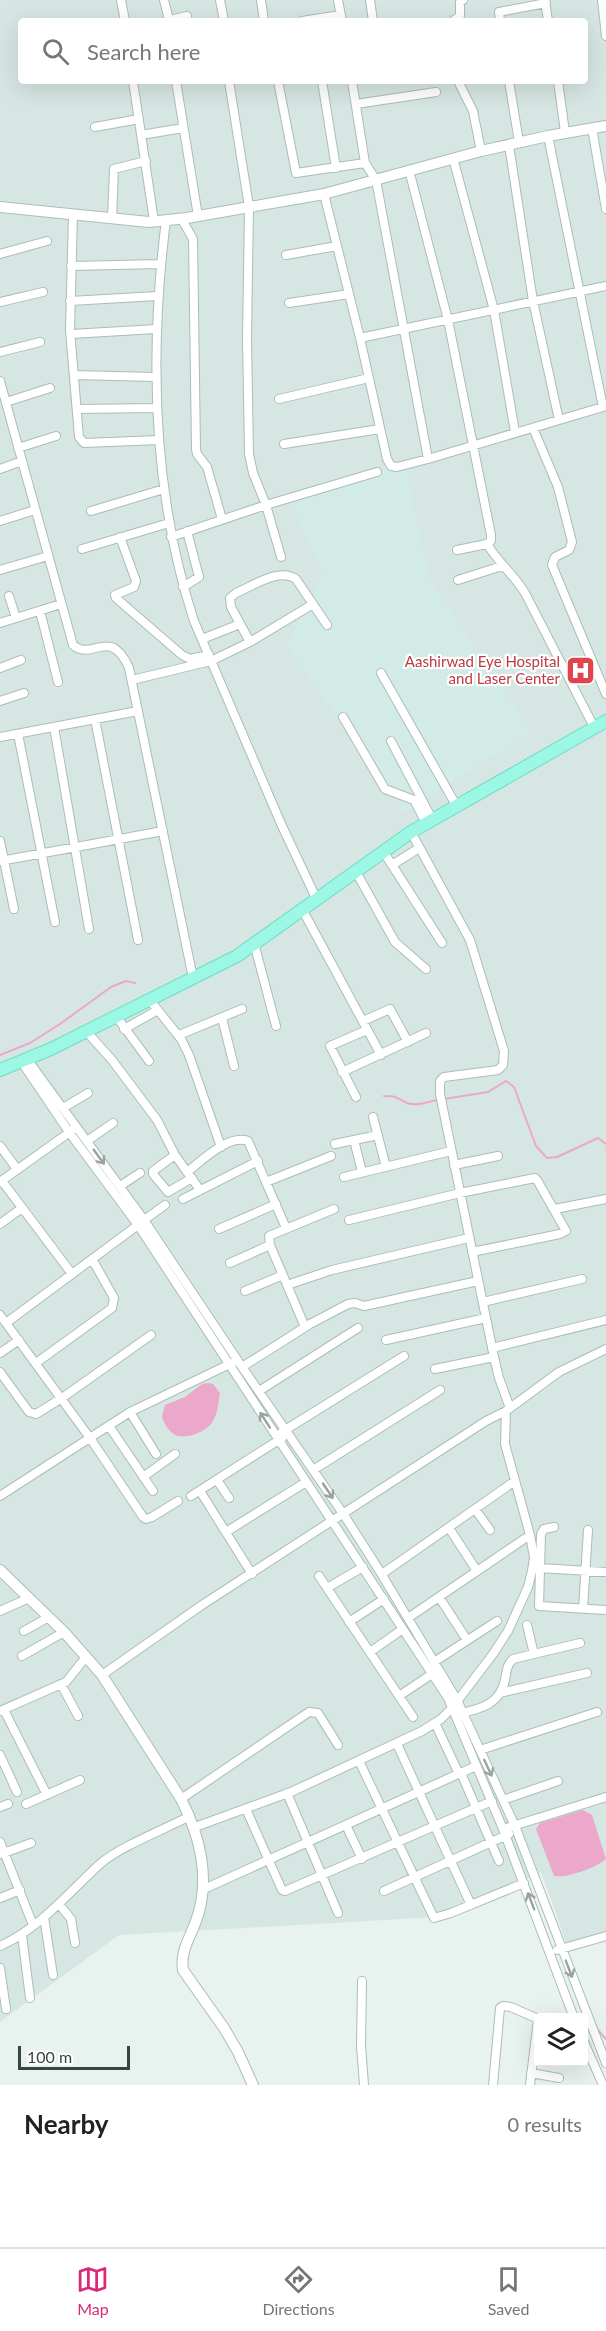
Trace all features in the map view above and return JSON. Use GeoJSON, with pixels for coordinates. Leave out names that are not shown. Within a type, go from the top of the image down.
{"type":"FeatureCollection","features":[{"type":"Feature","properties":{"kind":"main road"},"geometry":{"type":"LineString","coordinates":[[0,1070],[86,1031],[237,956],[411,832],[606,720]]}},
{"type":"Feature","properties":{"kind":"street"},"geometry":{"type":"LineString","coordinates":[[121,0],[124,18]]}},
{"type":"Feature","properties":{"kind":"street"},"geometry":{"type":"LineString","coordinates":[[164,0],[167,18]]}},
{"type":"Feature","properties":{"kind":"street"},"geometry":{"type":"LineString","coordinates":[[220,0],[223,18]]}},
{"type":"Feature","properties":{"kind":"street"},"geometry":{"type":"LineString","coordinates":[[261,0],[264,18]]}},
{"type":"Feature","properties":{"kind":"street"},"geometry":{"type":"LineString","coordinates":[[338,0],[341,18]]}},
{"type":"Feature","properties":{"kind":"street"},"geometry":{"type":"LineString","coordinates":[[370,0],[373,18]]}},
{"type":"Feature","properties":{"kind":"street"},"geometry":{"type":"LineString","coordinates":[[457,18],[460,16],[460,2],[463,0]]}},
{"type":"Feature","properties":{"kind":"street"},"geometry":{"type":"LineString","coordinates":[[602,0],[606,36]]}},
{"type":"Feature","properties":{"kind":"street"},"geometry":{"type":"LineString","coordinates":[[500,18],[499,12],[545,1],[548,18]]}},
{"type":"Feature","properties":{"kind":"street"},"geometry":{"type":"LineString","coordinates":[[180,18],[188,16]]}},
{"type":"Feature","properties":{"kind":"street"},"geometry":{"type":"LineString","coordinates":[[133,84],[154,221]]}},
{"type":"Feature","properties":{"kind":"street"},"geometry":{"type":"LineString","coordinates":[[176,84],[198,216]]}},
{"type":"Feature","properties":{"kind":"street"},"geometry":{"type":"LineString","coordinates":[[229,84],[249,207],[246,338],[249,454],[253,473],[266,505],[281,557]]}},
{"type":"Feature","properties":{"kind":"street"},"geometry":{"type":"LineString","coordinates":[[279,84],[296,173],[365,163]]}},
{"type":"Feature","properties":{"kind":"street"},"geometry":{"type":"LineString","coordinates":[[322,84],[336,168]]}},
{"type":"Feature","properties":{"kind":"street"},"geometry":{"type":"LineString","coordinates":[[353,84],[365,163],[376,180],[428,459]]}},
{"type":"Feature","properties":{"kind":"street"},"geometry":{"type":"LineString","coordinates":[[459,84],[478,128],[481,151]]}},
{"type":"Feature","properties":{"kind":"street"},"geometry":{"type":"LineString","coordinates":[[509,84],[533,301],[559,420]]}},
{"type":"Feature","properties":{"kind":"street"},"geometry":{"type":"LineString","coordinates":[[558,84],[566,132]]}},
{"type":"Feature","properties":{"kind":"street"},"geometry":{"type":"LineString","coordinates":[[356,104],[436,92]]}},
{"type":"Feature","properties":{"kind":"street"},"geometry":{"type":"LineString","coordinates":[[95,127],[139,119]]}},
{"type":"Feature","properties":{"kind":"street"},"geometry":{"type":"LineString","coordinates":[[0,207],[112,219],[154,221],[198,216],[324,194],[514,143],[606,126]]}},
{"type":"Feature","properties":{"kind":"street"},"geometry":{"type":"LineString","coordinates":[[141,135],[183,128]]}},
{"type":"Feature","properties":{"kind":"street"},"geometry":{"type":"LineString","coordinates":[[592,128],[606,209]]}},
{"type":"Feature","properties":{"kind":"street"},"geometry":{"type":"LineString","coordinates":[[324,194],[350,294],[387,459],[391,466],[397,467],[428,459],[604,406],[548,135]]}},
{"type":"Feature","properties":{"kind":"street"},"geometry":{"type":"LineString","coordinates":[[453,158],[494,310],[515,432]]}},
{"type":"Feature","properties":{"kind":"street"},"geometry":{"type":"LineString","coordinates":[[112,219],[114,168],[146,161]]}},
{"type":"Feature","properties":{"kind":"street"},"geometry":{"type":"LineString","coordinates":[[409,170],[448,320],[491,535],[491,541],[487,544],[456,550]]}},
{"type":"Feature","properties":{"kind":"street"},"geometry":{"type":"LineString","coordinates":[[73,215],[70,334],[79,437],[84,443],[159,440]]}},
{"type":"Feature","properties":{"kind":"street"},"geometry":{"type":"LineString","coordinates":[[180,218],[193,239],[196,449],[207,467],[222,519]]}},
{"type":"Feature","properties":{"kind":"street"},"geometry":{"type":"LineString","coordinates":[[166,220],[160,264],[155,377],[159,440],[171,537],[183,587],[202,639],[282,826],[316,898]]}},
{"type":"Feature","properties":{"kind":"street"},"geometry":{"type":"LineString","coordinates":[[0,254],[47,241]]}},
{"type":"Feature","properties":{"kind":"street"},"geometry":{"type":"LineString","coordinates":[[286,255],[338,246]]}},
{"type":"Feature","properties":{"kind":"street"},"geometry":{"type":"LineString","coordinates":[[71,266],[160,264]]}},
{"type":"Feature","properties":{"kind":"street"},"geometry":{"type":"LineString","coordinates":[[360,338],[606,286]]}},
{"type":"Feature","properties":{"kind":"street"},"geometry":{"type":"LineString","coordinates":[[0,302],[43,292]]}},
{"type":"Feature","properties":{"kind":"street"},"geometry":{"type":"LineString","coordinates":[[289,303],[350,294]]}},
{"type":"Feature","properties":{"kind":"street"},"geometry":{"type":"LineString","coordinates":[[70,301],[158,296]]}},
{"type":"Feature","properties":{"kind":"street"},"geometry":{"type":"LineString","coordinates":[[70,334],[156,329]]}},
{"type":"Feature","properties":{"kind":"street"},"geometry":{"type":"LineString","coordinates":[[0,352],[40,342]]}},
{"type":"Feature","properties":{"kind":"street"},"geometry":{"type":"LineString","coordinates":[[74,375],[155,377]]}},
{"type":"Feature","properties":{"kind":"street"},"geometry":{"type":"LineString","coordinates":[[279,399],[369,378]]}},
{"type":"Feature","properties":{"kind":"street"},"geometry":{"type":"LineString","coordinates":[[0,381],[6,402],[4,414],[22,461],[73,645],[77,649],[114,647],[121,651],[132,680],[193,978]]}},
{"type":"Feature","properties":{"kind":"street"},"geometry":{"type":"LineString","coordinates":[[6,402],[50,388]]}},
{"type":"Feature","properties":{"kind":"street"},"geometry":{"type":"LineString","coordinates":[[77,409],[156,408]]}},
{"type":"Feature","properties":{"kind":"street"},"geometry":{"type":"LineString","coordinates":[[533,428],[558,486],[572,542],[569,550],[555,557],[552,565],[606,694]]}},
{"type":"Feature","properties":{"kind":"street"},"geometry":{"type":"LineString","coordinates":[[284,444],[380,429]]}},
{"type":"Feature","properties":{"kind":"street"},"geometry":{"type":"LineString","coordinates":[[18,448],[56,436]]}},
{"type":"Feature","properties":{"kind":"street"},"geometry":{"type":"LineString","coordinates":[[0,469],[22,461]]}},
{"type":"Feature","properties":{"kind":"street"},"geometry":{"type":"LineString","coordinates":[[171,537],[266,505],[377,472]]}},
{"type":"Feature","properties":{"kind":"street"},"geometry":{"type":"LineString","coordinates":[[91,511],[164,489]]}},
{"type":"Feature","properties":{"kind":"street"},"geometry":{"type":"LineString","coordinates":[[0,520],[35,510]]}},
{"type":"Feature","properties":{"kind":"street"},"geometry":{"type":"LineString","coordinates":[[82,549],[169,523]]}},
{"type":"Feature","properties":{"kind":"street"},"geometry":{"type":"LineString","coordinates":[[183,587],[200,577],[187,531]]}},
{"type":"Feature","properties":{"kind":"street"},"geometry":{"type":"LineString","coordinates":[[120,537],[136,581],[134,587],[115,595],[116,598],[182,655],[190,658],[210,658]]}},
{"type":"Feature","properties":{"kind":"street"},"geometry":{"type":"LineString","coordinates":[[487,544],[525,593],[594,727]]}},
{"type":"Feature","properties":{"kind":"street"},"geometry":{"type":"LineString","coordinates":[[0,570],[48,556]]}},
{"type":"Feature","properties":{"kind":"street"},"geometry":{"type":"LineString","coordinates":[[458,580],[502,566]]}},
{"type":"Feature","properties":{"kind":"street"},"geometry":{"type":"LineString","coordinates":[[250,642],[230,603],[231,596],[278,575],[290,575],[296,579],[327,625]]}},
{"type":"Feature","properties":{"kind":"street"},"geometry":{"type":"LineString","coordinates":[[9,596],[16,618]]}},
{"type":"Feature","properties":{"kind":"street"},"geometry":{"type":"LineString","coordinates":[[132,680],[210,658],[250,642],[313,603]]}},
{"type":"Feature","properties":{"kind":"street"},"geometry":{"type":"LineString","coordinates":[[0,623],[62,604]]}},
{"type":"Feature","properties":{"kind":"street"},"geometry":{"type":"LineString","coordinates":[[40,611],[58,682]]}},
{"type":"Feature","properties":{"kind":"street"},"geometry":{"type":"LineString","coordinates":[[202,639],[240,624]]}},
{"type":"Feature","properties":{"kind":"street"},"geometry":{"type":"LineString","coordinates":[[0,668],[21,660]]}},
{"type":"Feature","properties":{"kind":"street"},"geometry":{"type":"LineString","coordinates":[[381,673],[456,805]]}},
{"type":"Feature","properties":{"kind":"street"},"geometry":{"type":"LineString","coordinates":[[0,701],[24,693]]}},
{"type":"Feature","properties":{"kind":"street"},"geometry":{"type":"LineString","coordinates":[[0,737],[138,711]]}},
{"type":"Feature","properties":{"kind":"street"},"geometry":{"type":"LineString","coordinates":[[342,717],[385,789],[414,800],[429,821]]}},
{"type":"Feature","properties":{"kind":"street"},"geometry":{"type":"LineString","coordinates":[[95,719],[138,940]]}},
{"type":"Feature","properties":{"kind":"street"},"geometry":{"type":"LineString","coordinates":[[54,727],[89,929]]}},
{"type":"Feature","properties":{"kind":"street"},"geometry":{"type":"LineString","coordinates":[[18,734],[55,922]]}},
{"type":"Feature","properties":{"kind":"street"},"geometry":{"type":"LineString","coordinates":[[391,741],[429,821]]}},
{"type":"Feature","properties":{"kind":"street"},"geometry":{"type":"LineString","coordinates":[[2,861],[163,831]]}},
{"type":"Feature","properties":{"kind":"street"},"geometry":{"type":"LineString","coordinates":[[195,1827],[287,1793],[397,1744],[457,1709],[494,1654],[513,1620],[532,1571],[534,1557],[530,1535],[505,1444],[508,1410],[493,1352],[440,1094],[440,1081],[444,1077],[498,1070],[505,1060],[470,940],[411,832]]}},
{"type":"Feature","properties":{"kind":"street"},"geometry":{"type":"LineString","coordinates":[[0,841],[2,861],[14,909]]}},
{"type":"Feature","properties":{"kind":"street"},"geometry":{"type":"LineString","coordinates":[[392,865],[419,848]]}},
{"type":"Feature","properties":{"kind":"street"},"geometry":{"type":"LineString","coordinates":[[384,850],[442,943]]}},
{"type":"Feature","properties":{"kind":"street"},"geometry":{"type":"LineString","coordinates":[[356,870],[395,942],[426,969]]}},
{"type":"Feature","properties":{"kind":"street"},"geometry":{"type":"LineString","coordinates":[[302,909],[381,1055]]}},
{"type":"Feature","properties":{"kind":"street"},"geometry":{"type":"LineString","coordinates":[[254,943],[276,1026]]}},
{"type":"Feature","properties":{"kind":"street"},"geometry":{"type":"LineString","coordinates":[[149,999],[179,1035],[189,1055],[221,1147]]}},
{"type":"Feature","properties":{"kind":"street"},"geometry":{"type":"LineString","coordinates":[[179,1035],[242,1009]]}},
{"type":"Feature","properties":{"kind":"street"},"geometry":{"type":"LineString","coordinates":[[363,1021],[390,1009],[408,1042]]}},
{"type":"Feature","properties":{"kind":"street"},"geometry":{"type":"LineString","coordinates":[[124,1029],[158,1010]]}},
{"type":"Feature","properties":{"kind":"street"},"geometry":{"type":"LineString","coordinates":[[116,1016],[149,1061]]}},
{"type":"Feature","properties":{"kind":"street"},"geometry":{"type":"LineString","coordinates":[[222,1018],[234,1066]]}},
{"type":"Feature","properties":{"kind":"street"},"geometry":{"type":"LineString","coordinates":[[356,1098],[330,1046],[367,1030]]}},
{"type":"Feature","properties":{"kind":"street"},"geometry":{"type":"LineString","coordinates":[[86,1031],[112,1060],[157,1120],[175,1155],[200,1190]]}},
{"type":"Feature","properties":{"kind":"street"},"geometry":{"type":"LineString","coordinates":[[342,1072],[426,1033]]}},
{"type":"Feature","properties":{"kind":"street"},"geometry":{"type":"LineString","coordinates":[[24,1060],[63,1108],[73,1130],[87,1141],[120,1186],[141,1223]]}},
{"type":"Feature","properties":{"kind":"street"},"geometry":{"type":"LineString","coordinates":[[24,1060],[141,1223],[236,1364],[277,1438],[457,1709],[476,1766],[505,1832],[572,2013]]}},
{"type":"Feature","properties":{"kind":"street"},"geometry":{"type":"LineString","coordinates":[[63,1108],[88,1094]]}},
{"type":"Feature","properties":{"kind":"street"},"geometry":{"type":"LineString","coordinates":[[373,1117],[386,1167]]}},
{"type":"Feature","properties":{"kind":"street"},"geometry":{"type":"LineString","coordinates":[[87,1141],[113,1123]]}},
{"type":"Feature","properties":{"kind":"street"},"geometry":{"type":"LineString","coordinates":[[72,1274],[1,1181],[73,1130]]}},
{"type":"Feature","properties":{"kind":"street"},"geometry":{"type":"LineString","coordinates":[[335,1144],[378,1135]]}},
{"type":"Feature","properties":{"kind":"street"},"geometry":{"type":"LineString","coordinates":[[175,1155],[153,1171],[168,1192],[221,1147],[243,1139],[252,1146],[286,1228]]}},
{"type":"Feature","properties":{"kind":"street"},"geometry":{"type":"LineString","coordinates":[[354,1140],[362,1172]]}},
{"type":"Feature","properties":{"kind":"street"},"geometry":{"type":"LineString","coordinates":[[0,1146],[17,1169]]}},
{"type":"Feature","properties":{"kind":"street"},"geometry":{"type":"LineString","coordinates":[[344,1177],[451,1151]]}},
{"type":"Feature","properties":{"kind":"street"},"geometry":{"type":"LineString","coordinates":[[267,1182],[331,1156]]}},
{"type":"Feature","properties":{"kind":"street"},"geometry":{"type":"LineString","coordinates":[[454,1165],[498,1156]]}},
{"type":"Feature","properties":{"kind":"street"},"geometry":{"type":"LineString","coordinates":[[183,1199],[258,1161]]}},
{"type":"Feature","properties":{"kind":"street"},"geometry":{"type":"LineString","coordinates":[[120,1186],[140,1173]]}},
{"type":"Feature","properties":{"kind":"street"},"geometry":{"type":"LineString","coordinates":[[349,1220],[460,1193],[535,1178],[566,1228],[564,1233],[472,1252]]}},
{"type":"Feature","properties":{"kind":"street"},"geometry":{"type":"LineString","coordinates":[[555,1209],[606,1198]]}},
{"type":"Feature","properties":{"kind":"street"},"geometry":{"type":"LineString","coordinates":[[219,1229],[276,1204]]}},
{"type":"Feature","properties":{"kind":"street"},"geometry":{"type":"LineString","coordinates":[[6,1323],[165,1205]]}},
{"type":"Feature","properties":{"kind":"street"},"geometry":{"type":"LineString","coordinates":[[0,1224],[22,1208]]}},
{"type":"Feature","properties":{"kind":"street"},"geometry":{"type":"LineString","coordinates":[[305,1327],[270,1245],[269,1236],[334,1209]]}},
{"type":"Feature","properties":{"kind":"street"},"geometry":{"type":"LineString","coordinates":[[287,1285],[332,1270],[469,1238]]}},
{"type":"Feature","properties":{"kind":"street"},"geometry":{"type":"LineString","coordinates":[[230,1263],[270,1245]]}},
{"type":"Feature","properties":{"kind":"street"},"geometry":{"type":"LineString","coordinates":[[36,1363],[112,1308],[114,1298],[92,1259]]}},
{"type":"Feature","properties":{"kind":"street"},"geometry":{"type":"LineString","coordinates":[[245,1291],[283,1275]]}},
{"type":"Feature","properties":{"kind":"street"},"geometry":{"type":"LineString","coordinates":[[483,1302],[582,1279]]}},
{"type":"Feature","properties":{"kind":"street"},"geometry":{"type":"LineString","coordinates":[[0,1496],[130,1412],[236,1364],[348,1305],[355,1303],[364,1306],[478,1281]]}},
{"type":"Feature","properties":{"kind":"street"},"geometry":{"type":"LineString","coordinates":[[0,1314],[62,1398],[143,1517],[149,1519],[178,1501]]}},
{"type":"Feature","properties":{"kind":"street"},"geometry":{"type":"LineString","coordinates":[[386,1340],[486,1318]]}},
{"type":"Feature","properties":{"kind":"street"},"geometry":{"type":"LineString","coordinates":[[435,1369],[606,1320]]}},
{"type":"Feature","properties":{"kind":"street"},"geometry":{"type":"LineString","coordinates":[[259,1391],[358,1328]]}},
{"type":"Feature","properties":{"kind":"street"},"geometry":{"type":"LineString","coordinates":[[0,1372],[32,1414],[36,1414],[151,1335]]}},
{"type":"Feature","properties":{"kind":"street"},"geometry":{"type":"LineString","coordinates":[[0,1353],[19,1341]]}},
{"type":"Feature","properties":{"kind":"street"},"geometry":{"type":"LineString","coordinates":[[102,1675],[202,1605],[486,1421],[508,1410],[559,1372],[606,1348]]}},
{"type":"Feature","properties":{"kind":"street"},"geometry":{"type":"LineString","coordinates":[[192,1496],[287,1431],[404,1356]]}},
{"type":"Feature","properties":{"kind":"street"},"geometry":{"type":"LineString","coordinates":[[236,1364],[259,1391],[344,1515],[434,1662],[480,1750],[516,1828],[606,2063]]}},
{"type":"Feature","properties":{"kind":"street"},"geometry":{"type":"LineString","coordinates":[[313,1470],[440,1390]]}},
{"type":"Feature","properties":{"kind":"street"},"geometry":{"type":"LineString","coordinates":[[130,1412],[156,1454]]}},
{"type":"Feature","properties":{"kind":"street"},"geometry":{"type":"LineString","coordinates":[[109,1426],[153,1491]]}},
{"type":"Feature","properties":{"kind":"street"},"geometry":{"type":"LineString","coordinates":[[143,1477],[175,1454]]}},
{"type":"Feature","properties":{"kind":"street"},"geometry":{"type":"LineString","coordinates":[[217,1480],[229,1498]]}},
{"type":"Feature","properties":{"kind":"street"},"geometry":{"type":"LineString","coordinates":[[382,1574],[515,1481]]}},
{"type":"Feature","properties":{"kind":"street"},"geometry":{"type":"LineString","coordinates":[[226,1532],[306,1482]]}},
{"type":"Feature","properties":{"kind":"street"},"geometry":{"type":"LineString","coordinates":[[200,1491],[252,1574]]}},
{"type":"Feature","properties":{"kind":"street"},"geometry":{"type":"LineString","coordinates":[[476,1509],[490,1530]]}},
{"type":"Feature","properties":{"kind":"street"},"geometry":{"type":"LineString","coordinates":[[554,1527],[544,1529],[541,1534],[539,1606],[606,1610]]}},
{"type":"Feature","properties":{"kind":"street"},"geometry":{"type":"LineString","coordinates":[[449,1528],[477,1571]]}},
{"type":"Feature","properties":{"kind":"street"},"geometry":{"type":"LineString","coordinates":[[583,1609],[588,1530]]}},
{"type":"Feature","properties":{"kind":"street"},"geometry":{"type":"LineString","coordinates":[[408,1618],[530,1535]]}},
{"type":"Feature","properties":{"kind":"street"},"geometry":{"type":"LineString","coordinates":[[327,1588],[363,1567]]}},
{"type":"Feature","properties":{"kind":"street"},"geometry":{"type":"LineString","coordinates":[[539,1569],[606,1572]]}},
{"type":"Feature","properties":{"kind":"street"},"geometry":{"type":"LineString","coordinates":[[0,1570],[64,1632],[102,1675],[190,1816],[198,1840],[204,1889],[196,1922],[186,1943],[182,1961],[187,1977],[224,2028],[253,2085]]}},
{"type":"Feature","properties":{"kind":"street"},"geometry":{"type":"LineString","coordinates":[[319,1576],[413,1717]]}},
{"type":"Feature","properties":{"kind":"street"},"geometry":{"type":"LineString","coordinates":[[439,1597],[467,1640]]}},
{"type":"Feature","properties":{"kind":"street"},"geometry":{"type":"LineString","coordinates":[[0,1611],[29,1598]]}},
{"type":"Feature","properties":{"kind":"street"},"geometry":{"type":"LineString","coordinates":[[349,1622],[384,1599]]}},
{"type":"Feature","properties":{"kind":"street"},"geometry":{"type":"LineString","coordinates":[[24,1631],[49,1617]]}},
{"type":"Feature","properties":{"kind":"street"},"geometry":{"type":"LineString","coordinates":[[434,1662],[497,1621]]}},
{"type":"Feature","properties":{"kind":"street"},"geometry":{"type":"LineString","coordinates":[[527,1625],[534,1654]]}},
{"type":"Feature","properties":{"kind":"street"},"geometry":{"type":"LineString","coordinates":[[370,1652],[404,1629]]}},
{"type":"Feature","properties":{"kind":"street"},"geometry":{"type":"LineString","coordinates":[[22,1656],[64,1632]]}},
{"type":"Feature","properties":{"kind":"street"},"geometry":{"type":"LineString","coordinates":[[500,1693],[509,1663],[513,1659],[580,1643]]}},
{"type":"Feature","properties":{"kind":"street"},"geometry":{"type":"LineString","coordinates":[[47,1795],[2,1710],[61,1684],[70,1678],[86,1657]]}},
{"type":"Feature","properties":{"kind":"street"},"geometry":{"type":"LineString","coordinates":[[457,1709],[484,1707],[500,1693],[587,1673]]}},
{"type":"Feature","properties":{"kind":"street"},"geometry":{"type":"LineString","coordinates":[[399,1696],[432,1674]]}},
{"type":"Feature","properties":{"kind":"street"},"geometry":{"type":"LineString","coordinates":[[61,1684],[78,1716]]}},
{"type":"Feature","properties":{"kind":"street"},"geometry":{"type":"LineString","coordinates":[[181,1799],[309,1712],[318,1713],[338,1745]]}},
{"type":"Feature","properties":{"kind":"street"},"geometry":{"type":"LineString","coordinates":[[480,1750],[597,1712]]}},
{"type":"Feature","properties":{"kind":"street"},"geometry":{"type":"LineString","coordinates":[[435,1723],[500,1861]]}},
{"type":"Feature","properties":{"kind":"street"},"geometry":{"type":"LineString","coordinates":[[397,1744],[471,1905]]}},
{"type":"Feature","properties":{"kind":"street"},"geometry":{"type":"LineString","coordinates":[[0,1755],[2,1765],[17,1792]]}},
{"type":"Feature","properties":{"kind":"street"},"geometry":{"type":"LineString","coordinates":[[358,1761],[434,1918],[524,1883]]}},
{"type":"Feature","properties":{"kind":"street"},"geometry":{"type":"LineString","coordinates":[[204,1889],[476,1766]]}},
{"type":"Feature","properties":{"kind":"street"},"geometry":{"type":"LineString","coordinates":[[26,1804],[80,1780]]}},
{"type":"Feature","properties":{"kind":"street"},"geometry":{"type":"LineString","coordinates":[[503,1800],[558,1782]]}},
{"type":"Feature","properties":{"kind":"street"},"geometry":{"type":"LineString","coordinates":[[287,1793],[338,1912]]}},
{"type":"Feature","properties":{"kind":"street"},"geometry":{"type":"LineString","coordinates":[[384,1891],[491,1842],[505,1832],[606,1797]]}},
{"type":"Feature","properties":{"kind":"street"},"geometry":{"type":"LineString","coordinates":[[246,1809],[283,1891],[323,1876],[492,1801]]}},
{"type":"Feature","properties":{"kind":"street"},"geometry":{"type":"LineString","coordinates":[[0,1946],[22,1935],[107,1859],[190,1816]]}},
{"type":"Feature","properties":{"kind":"street"},"geometry":{"type":"LineString","coordinates":[[345,1825],[362,1859]]}},
{"type":"Feature","properties":{"kind":"street"},"geometry":{"type":"LineString","coordinates":[[0,1842],[2,1853],[20,1890],[33,1925]]}},
{"type":"Feature","properties":{"kind":"street"},"geometry":{"type":"LineString","coordinates":[[2,1853],[31,1843]]}},
{"type":"Feature","properties":{"kind":"street"},"geometry":{"type":"LineString","coordinates":[[0,1898],[20,1890]]}},
{"type":"Feature","properties":{"kind":"street"},"geometry":{"type":"LineString","coordinates":[[59,1904],[71,1919],[75,1943]]}},
{"type":"Feature","properties":{"kind":"street"},"geometry":{"type":"LineString","coordinates":[[44,1917],[53,1975]]}},
{"type":"Feature","properties":{"kind":"street"},"geometry":{"type":"LineString","coordinates":[[22,1935],[30,1998]]}},
{"type":"Feature","properties":{"kind":"street"},"geometry":{"type":"LineString","coordinates":[[550,1952],[606,1936]]}},
{"type":"Feature","properties":{"kind":"street"},"geometry":{"type":"LineString","coordinates":[[0,1968],[6,2009]]}},
{"type":"Feature","properties":{"kind":"street"},"geometry":{"type":"LineString","coordinates":[[362,1981],[361,2046],[364,2085]]}},
{"type":"Feature","properties":{"kind":"street"},"geometry":{"type":"LineString","coordinates":[[493,2085],[500,2008],[511,2007],[534,2017]]}},
{"type":"Feature","properties":{"kind":"street"},"geometry":{"type":"LineString","coordinates":[[530,2085],[534,2050]]}},
{"type":"Feature","properties":{"kind":"street"},"geometry":{"type":"LineString","coordinates":[[588,2052],[603,2085]]}},
{"type":"Feature","properties":{"kind":"street"},"geometry":{"type":"LineString","coordinates":[[531,2073],[559,2078]]}},
{"type":"Feature","properties":{"kind":"shaded area"},"geometry":{"type":"Polygon","coordinates":[[[0,0],[606,0],[606,1934],[567,1945],[541,1872],[438,1917],[119,1935],[0,2022],[0,0]]]}},
{"type":"Feature","properties":{"kind":"shaded area"},"geometry":{"type":"Polygon","coordinates":[[[404,463],[430,580],[531,732],[404,813],[287,646],[323,575],[289,496],[404,463]]]}},
{"type":"Feature","properties":{"kind":"shaded area"},"geometry":{"type":"Polygon","coordinates":[[[202,1384],[213,1384],[220,1393],[213,1421],[196,1434],[180,1436],[173,1434],[162,1416],[165,1405],[185,1397],[202,1384]]]}},
{"type":"Feature","properties":{"kind":"shaded area"},"geometry":{"type":"Polygon","coordinates":[[[583,1810],[592,1815],[606,1859],[581,1872],[554,1876],[536,1829],[540,1823],[583,1810]]]}},
{"type":"Feature","properties":{"kind":"waterway"},"geometry":{"type":"LineString","coordinates":[[0,1055],[30,1043],[111,987],[126,981],[135,983]]}},
{"type":"Feature","properties":{"kind":"waterway"},"geometry":{"type":"LineString","coordinates":[[444,1099],[488,1092],[506,1081],[514,1087],[536,1146],[547,1158],[557,1157],[598,1138],[606,1144]]}},
{"type":"Feature","properties":{"kind":"waterway"},"geometry":{"type":"LineString","coordinates":[[384,1096],[395,1097],[414,1104],[438,1100]]}},
{"type":"Feature","properties":{"kind":"waterway"},"geometry":{"type":"LineString","coordinates":[[597,2029],[606,2039]]}},
{"type":"Feature","properties":{"kind":"place","name":"Aashirwad Eye Hospital and Laser Center"},"geometry":{"type":"Point","coordinates":[581,670]}}]}
